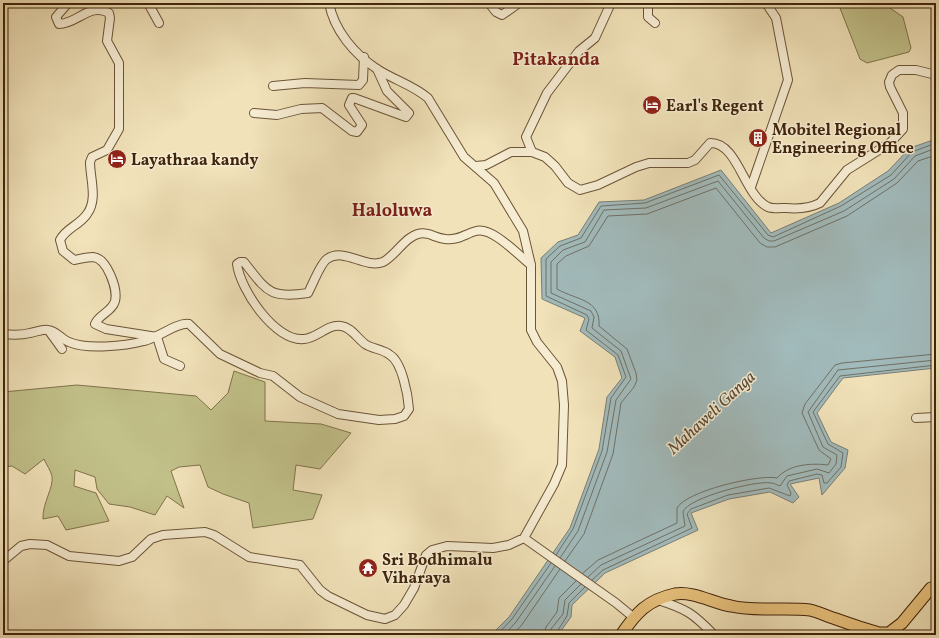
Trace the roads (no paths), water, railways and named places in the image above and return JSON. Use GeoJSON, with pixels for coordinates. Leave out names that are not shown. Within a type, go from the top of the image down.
{"type":"FeatureCollection","features":[{"type":"Feature","properties":{"kind":"main road"},"geometry":{"type":"LineString","coordinates":[[621,635],[642,607],[676,594],[698,597],[730,606],[754,610],[786,609],[811,611],[854,630],[890,634],[902,623],[931,588],[936,587]]}},
{"type":"Feature","properties":{"kind":"street"},"geometry":{"type":"LineString","coordinates":[[68,3],[56,17],[59,24],[95,9],[103,9],[109,13],[110,18],[107,41],[119,63],[120,112],[118,129],[112,143],[107,150],[92,157],[90,162],[93,202],[87,214],[63,234],[60,240],[63,251],[74,260],[94,257],[99,260],[111,276],[115,289],[115,300],[111,309],[97,319],[96,324],[106,329],[157,337]]}},
{"type":"Feature","properties":{"kind":"street"},"geometry":{"type":"LineString","coordinates":[[148,3],[159,23]]}},
{"type":"Feature","properties":{"kind":"street"},"geometry":{"type":"LineString","coordinates":[[3,561],[22,546],[30,544],[47,546],[69,556],[119,561],[132,558],[151,539],[163,535],[205,532],[214,535],[228,546],[248,557],[300,565],[320,590],[328,596],[367,615],[385,619],[395,614],[404,604],[414,588],[426,555],[432,550],[447,546],[494,548],[509,545],[524,538],[554,484],[562,466],[564,404],[562,381],[557,367],[537,342],[531,330],[531,265],[523,231],[494,183],[464,157],[428,98],[422,92],[377,69],[349,44],[338,29],[329,3]]}},
{"type":"Feature","properties":{"kind":"street"},"geometry":{"type":"LineString","coordinates":[[489,3],[496,12],[502,15],[506,14],[519,3]]}},
{"type":"Feature","properties":{"kind":"street"},"geometry":{"type":"LineString","coordinates":[[532,152],[526,138],[547,93],[579,51],[594,38],[611,3]]}},
{"type":"Feature","properties":{"kind":"street"},"geometry":{"type":"LineString","coordinates":[[648,3],[648,17],[655,23]]}},
{"type":"Feature","properties":{"kind":"street"},"geometry":{"type":"LineString","coordinates":[[751,188],[788,80],[776,18],[766,3]]}},
{"type":"Feature","properties":{"kind":"street"},"geometry":{"type":"LineString","coordinates":[[273,86],[305,83],[359,85],[363,80],[364,57]]}},
{"type":"Feature","properties":{"kind":"street"},"geometry":{"type":"LineString","coordinates":[[254,113],[277,115],[301,109],[322,108],[352,131],[357,132],[362,125],[349,105],[352,98],[354,98],[406,117],[409,113],[387,91],[377,69]]}},
{"type":"Feature","properties":{"kind":"street"},"geometry":{"type":"LineString","coordinates":[[476,166],[486,165],[511,152],[532,152],[544,157],[555,166],[568,183],[580,190],[598,185],[636,167],[649,164],[688,163],[695,160],[710,143],[718,143],[723,146],[736,162],[760,202],[769,208],[794,209],[814,206],[820,203],[847,170],[890,143],[903,128],[903,113],[890,87],[889,82],[892,75],[899,70],[916,70],[936,76]]}},
{"type":"Feature","properties":{"kind":"street"},"geometry":{"type":"LineString","coordinates":[[3,334],[29,333],[48,330],[59,334],[67,342],[79,346],[112,346],[143,342],[157,337],[183,323],[188,324],[220,354],[260,373],[273,376],[300,397],[320,407],[338,414],[379,420],[395,419],[404,416],[409,408],[407,389],[391,355],[365,344],[343,326],[333,325],[305,339],[293,338],[276,328],[257,308],[238,275],[237,264],[244,262],[264,288],[270,292],[288,296],[308,293],[327,259],[334,256],[345,256],[372,264],[384,261],[410,238],[419,234],[428,233],[442,239],[452,240],[477,230],[486,231],[497,236],[531,265]]}},
{"type":"Feature","properties":{"kind":"street"},"geometry":{"type":"LineString","coordinates":[[48,330],[62,348]]}},
{"type":"Feature","properties":{"kind":"street"},"geometry":{"type":"LineString","coordinates":[[157,337],[164,360],[180,366]]}},
{"type":"Feature","properties":{"kind":"street"},"geometry":{"type":"LineString","coordinates":[[916,418],[936,417]]}},
{"type":"Feature","properties":{"kind":"street"},"geometry":{"type":"LineString","coordinates":[[524,538],[612,600],[633,617]]}},
{"type":"Feature","properties":{"kind":"street"},"geometry":{"type":"LineString","coordinates":[[658,600],[685,609],[701,621],[714,635]]}},
{"type":"Feature","properties":{"kind":"water","name":"Mahaweli Ganga"},"geometry":{"type":"Polygon","coordinates":[[[936,139],[936,368],[843,378],[817,413],[831,442],[848,450],[845,468],[822,495],[819,478],[790,484],[799,497],[793,503],[770,492],[729,499],[691,513],[698,530],[605,573],[572,605],[571,617],[558,635],[491,635],[509,617],[570,528],[599,449],[607,397],[622,378],[615,357],[580,331],[585,318],[542,299],[541,258],[558,242],[578,235],[599,202],[644,200],[721,170],[771,233],[839,203],[888,171],[910,148],[936,139]]]}},
{"type":"Feature","properties":{"kind":"place","name":"Earl's Regent"},"geometry":{"type":"Point","coordinates":[652,105]}},
{"type":"Feature","properties":{"kind":"place","name":"Mobitel Regional Engineering Office"},"geometry":{"type":"Point","coordinates":[758,138]}},
{"type":"Feature","properties":{"kind":"place","name":"Layathraa kandy"},"geometry":{"type":"Point","coordinates":[117,159]}},
{"type":"Feature","properties":{"kind":"place","name":"Sri Bodhimalu Viharaya"},"geometry":{"type":"Point","coordinates":[368,568]}},
{"type":"Feature","properties":{"kind":"district","name":"Pitakanda"},"geometry":{"type":"Point","coordinates":[556,59]}},
{"type":"Feature","properties":{"kind":"district","name":"Haloluwa"},"geometry":{"type":"Point","coordinates":[392,210]}}]}
